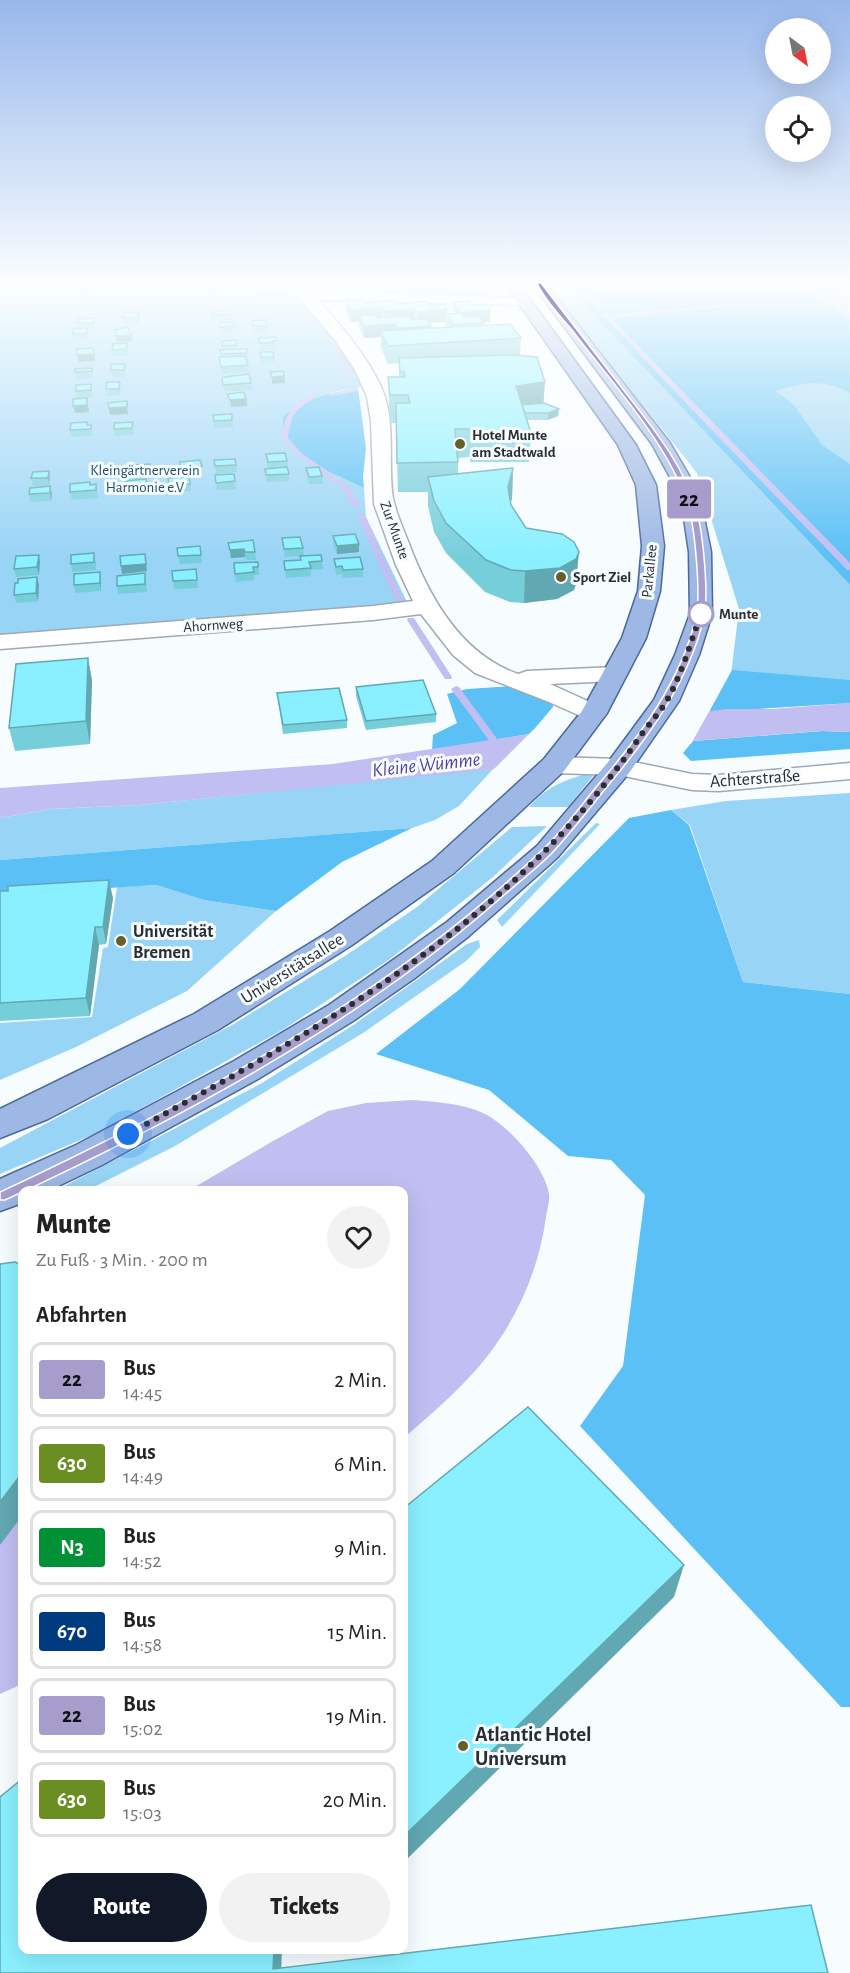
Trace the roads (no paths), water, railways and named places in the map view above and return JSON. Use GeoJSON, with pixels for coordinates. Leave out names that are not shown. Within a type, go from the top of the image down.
{"type":"FeatureCollection","features":[{"type":"Feature","properties":{"kind":"main road","name":"Parkallee"},"geometry":{"type":"LineString","coordinates":[[554,765],[594,713],[634,638],[649,591],[653,546],[646,485],[622,438],[578,376]]}},
{"type":"Feature","properties":{"kind":"main road"},"geometry":{"type":"LineString","coordinates":[[22,1186],[89,1155],[246,1070],[341,1013],[403,970],[458,929],[547,852],[623,761],[666,701],[687,655],[701,614],[700,552],[693,512],[681,479],[661,443],[610,376]]}},
{"type":"Feature","properties":{"kind":"main road","name":"Universitätsallee"},"geometry":{"type":"LineString","coordinates":[[0,1124],[35,1109],[206,1022],[341,938],[442,867],[554,765]]}},
{"type":"Feature","properties":{"kind":"main road"},"geometry":{"type":"LineString","coordinates":[[0,1196],[18,1188]]}},
{"type":"Feature","properties":{"kind":"street","name":"Zur Munte"},"geometry":{"type":"LineString","coordinates":[[366,376],[371,382],[379,418],[383,498],[397,541],[426,606],[443,630],[462,651],[479,665],[501,676],[567,699],[594,713]]}},
{"type":"Feature","properties":{"kind":"street","name":"Ahornweg"},"geometry":{"type":"LineString","coordinates":[[0,642],[373,613],[426,606]]}},
{"type":"Feature","properties":{"kind":"street","name":"Zur Munte"},"geometry":{"type":"LineString","coordinates":[[501,676],[525,678],[615,674]]}},
{"type":"Feature","properties":{"kind":"street","name":"Achterstraße"},"geometry":{"type":"LineString","coordinates":[[554,765],[623,761],[692,782],[719,783],[850,771]]}},
{"type":"Feature","properties":{"kind":"water","name":"Kleine Wümme"},"geometry":{"type":"Polygon","coordinates":[[[850,703],[850,732],[822,731],[692,741],[478,771],[140,805],[50,809],[0,818],[0,788],[333,764],[530,734],[727,709],[773,709],[850,703]]]}},
{"type":"Feature","properties":{"kind":"water"},"geometry":{"type":"Polygon","coordinates":[[[413,1100],[468,1107],[485,1114],[505,1128],[524,1148],[541,1172],[549,1197],[540,1250],[530,1281],[508,1326],[467,1380],[408,1434],[408,1186],[196,1186],[328,1111],[366,1103],[413,1100]]]}},
{"type":"Feature","properties":{"kind":"water"},"geometry":{"type":"Polygon","coordinates":[[[18,1273],[18,1686],[0,1694],[0,1281],[18,1273]]]}},
{"type":"Feature","properties":{"kind":"waterway"},"geometry":{"type":"LineString","coordinates":[[350,376],[352,380]]}},
{"type":"Feature","properties":{"kind":"waterway"},"geometry":{"type":"LineString","coordinates":[[663,376],[850,568]]}},
{"type":"Feature","properties":{"kind":"waterway"},"geometry":{"type":"LineString","coordinates":[[331,394],[357,390]]}},
{"type":"Feature","properties":{"kind":"waterway"},"geometry":{"type":"LineString","coordinates":[[314,396],[292,412],[287,422],[285,438],[299,454],[345,487],[356,505]]}},
{"type":"Feature","properties":{"kind":"waterway"},"geometry":{"type":"LineString","coordinates":[[361,515],[400,602]]}},
{"type":"Feature","properties":{"kind":"waterway"},"geometry":{"type":"LineString","coordinates":[[411,620],[448,677]]}},
{"type":"Feature","properties":{"kind":"waterway"},"geometry":{"type":"LineString","coordinates":[[456,689],[503,753]]}},
{"type":"Feature","properties":{"kind":"place","name":"Hotel Munte am Stadtwald"},"geometry":{"type":"Point","coordinates":[460,444]}},
{"type":"Feature","properties":{"kind":"place","name":"Sport Ziel"},"geometry":{"type":"Point","coordinates":[561,577]}},
{"type":"Feature","properties":{"kind":"place","name":"Munte"},"geometry":{"type":"Point","coordinates":[701,614]}},
{"type":"Feature","properties":{"kind":"place","name":"Universität Bremen"},"geometry":{"type":"Point","coordinates":[121,941]}},
{"type":"Feature","properties":{"kind":"place","name":"Atlantic Hotel Universum"},"geometry":{"type":"Point","coordinates":[463,1746]}},
{"type":"Feature","properties":{"kind":"park label","name":"Kleingärtnerverein Harmonie e.V"},"geometry":{"type":"Point","coordinates":[145,478]}}]}
